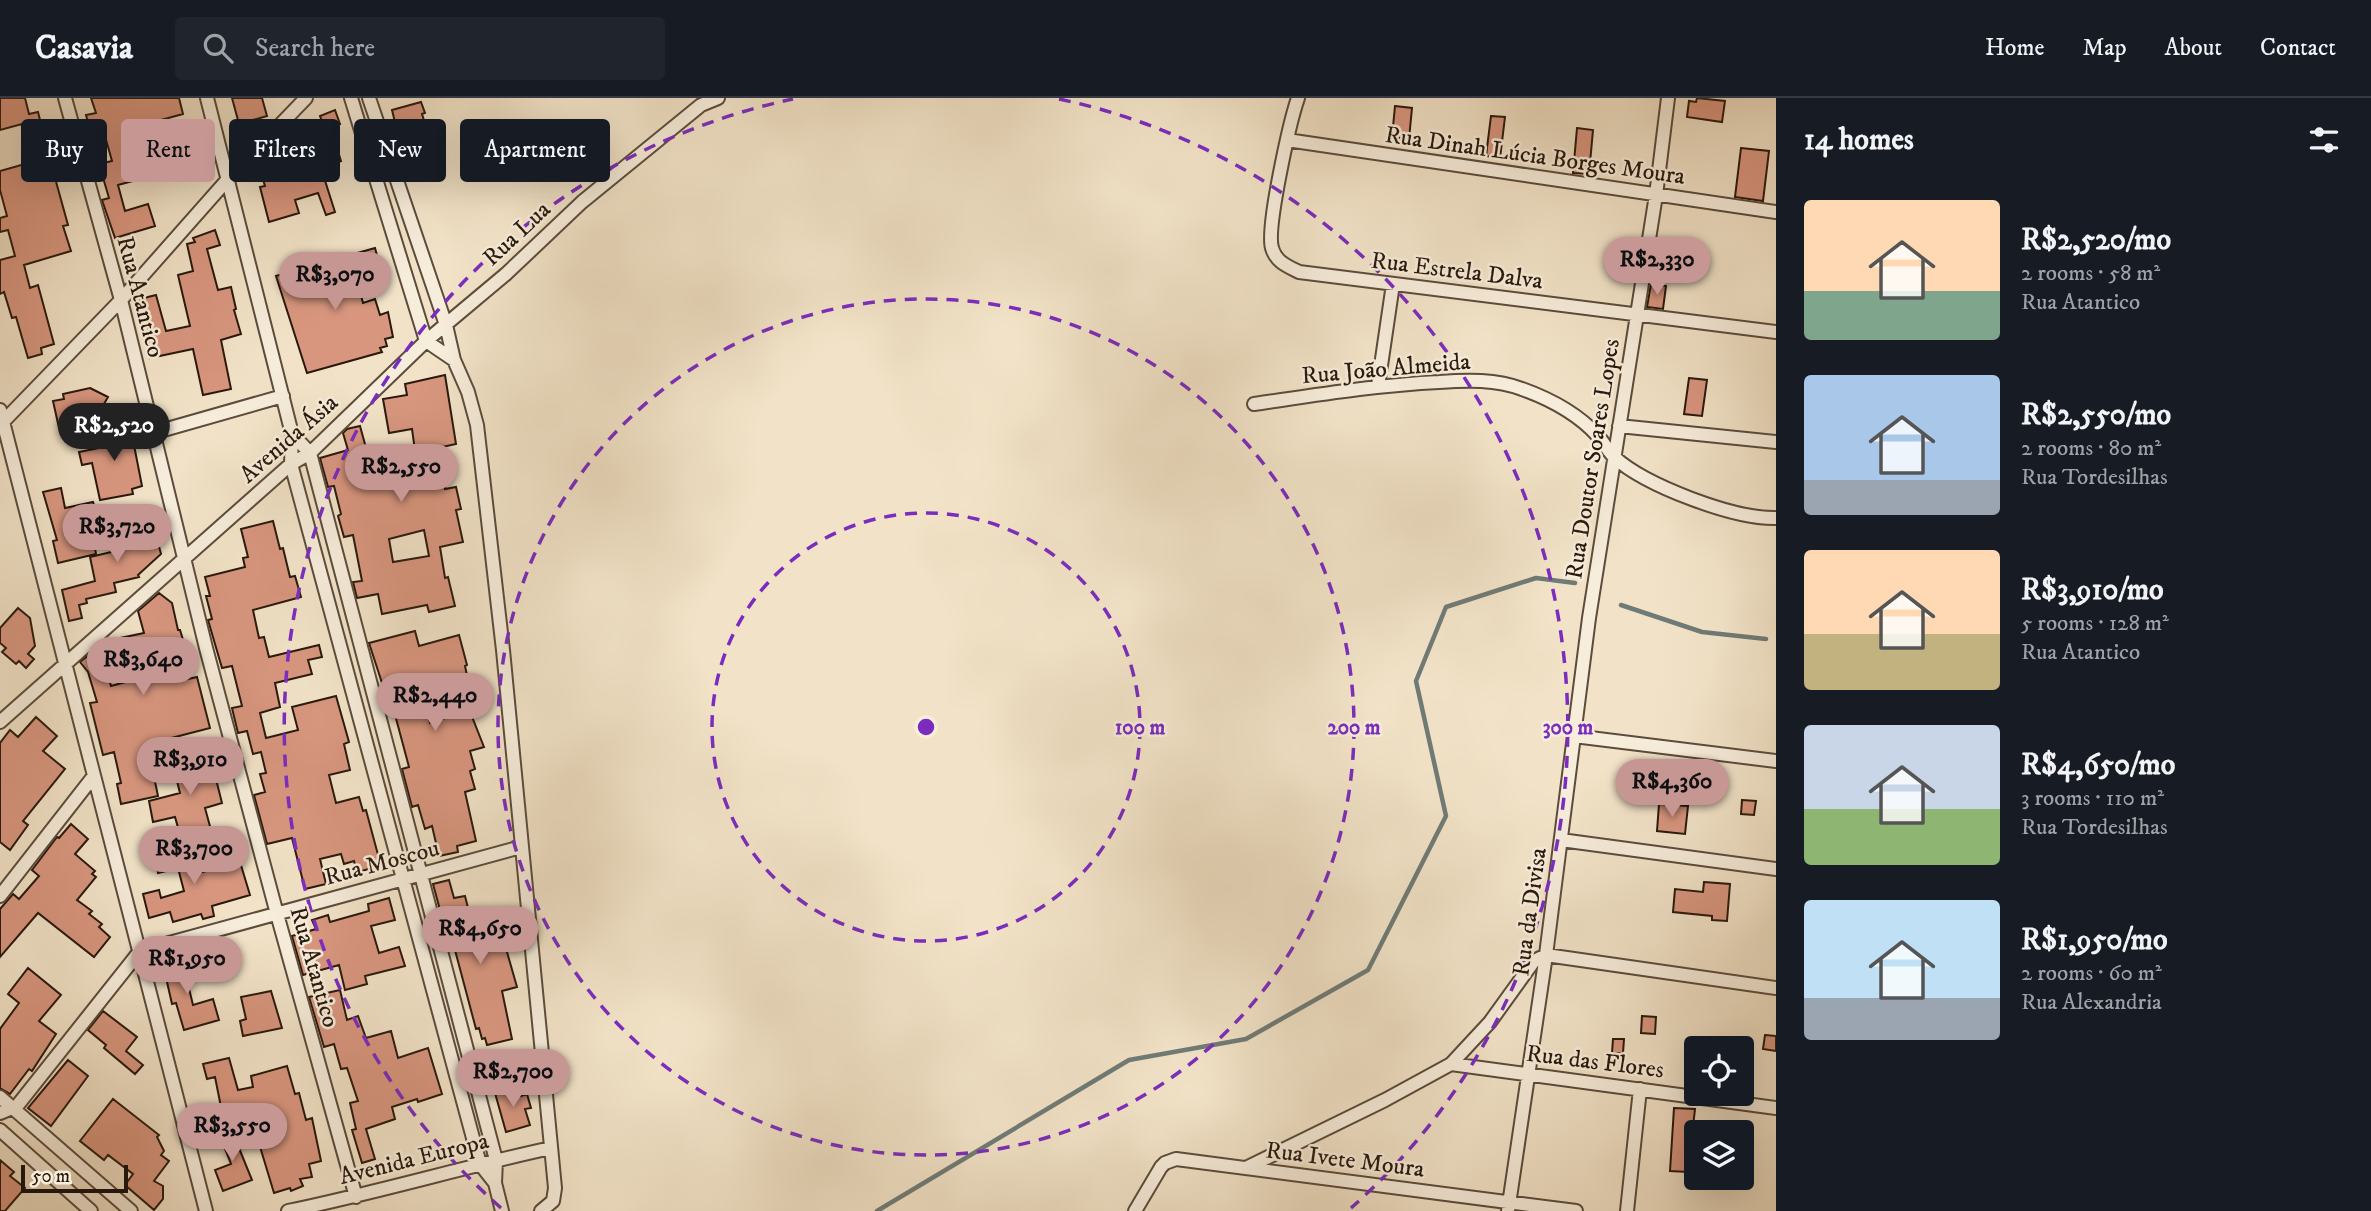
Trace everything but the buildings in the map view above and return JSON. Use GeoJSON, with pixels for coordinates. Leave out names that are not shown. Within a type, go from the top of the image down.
{"type":"FeatureCollection","features":[{"type":"Feature","properties":{"kind":"street","name":"Rua Atantico"},"geometry":{"type":"LineString","coordinates":[[65,98],[121,300],[206,648],[356,1197]]}},
{"type":"Feature","properties":{"kind":"street"},"geometry":{"type":"LineString","coordinates":[[207,98],[292,434],[291,464],[480,1164],[495,1183]]}},
{"type":"Feature","properties":{"kind":"street"},"geometry":{"type":"LineString","coordinates":[[206,1211],[1,419],[121,300],[228,179],[306,98]]}},
{"type":"Feature","properties":{"kind":"street"},"geometry":{"type":"LineString","coordinates":[[351,98],[426,341],[454,360]]}},
{"type":"Feature","properties":{"kind":"street"},"geometry":{"type":"LineString","coordinates":[[369,98],[477,425],[503,650],[555,1196],[549,1206],[541,1211]]}},
{"type":"Feature","properties":{"kind":"street","name":"Rua Lua"},"geometry":{"type":"LineString","coordinates":[[446,326],[582,202],[701,105],[718,98]]}},
{"type":"Feature","properties":{"kind":"street"},"geometry":{"type":"LineString","coordinates":[[1287,140],[1298,98]]}},
{"type":"Feature","properties":{"kind":"street","name":"Rua Doutor Soares Lopes"},"geometry":{"type":"LineString","coordinates":[[1589,618],[1656,195],[1668,98]]}},
{"type":"Feature","properties":{"kind":"street","name":"Rua Dinah Lúcia Borges Moura"},"geometry":{"type":"LineString","coordinates":[[1287,140],[1776,212]]}},
{"type":"Feature","properties":{"kind":"street","name":"Rua Estrela Dalva"},"geometry":{"type":"LineString","coordinates":[[1287,140],[1270,238],[1279,262],[1299,272],[1776,332]]}},
{"type":"Feature","properties":{"kind":"street"},"geometry":{"type":"LineString","coordinates":[[1378,386],[1393,284]]}},
{"type":"Feature","properties":{"kind":"street","name":"Avenida Ásia"},"geometry":{"type":"LineString","coordinates":[[0,722],[291,464],[310,453],[426,341],[446,326]]}},
{"type":"Feature","properties":{"kind":"street","name":"Rua João Almeida"},"geometry":{"type":"LineString","coordinates":[[1254,404],[1378,386],[1453,381],[1489,381],[1513,386],[1563,407],[1598,436],[1613,457],[1638,473],[1698,501],[1763,518],[1776,518]]}},
{"type":"Feature","properties":{"kind":"street"},"geometry":{"type":"LineString","coordinates":[[153,433],[283,396]]}},
{"type":"Feature","properties":{"kind":"street"},"geometry":{"type":"LineString","coordinates":[[1619,426],[1776,442]]}},
{"type":"Feature","properties":{"kind":"street"},"geometry":{"type":"LineString","coordinates":[[292,434],[310,453],[496,1160],[495,1183],[502,1211]]}},
{"type":"Feature","properties":{"kind":"street","name":"Rua da Divisa"},"geometry":{"type":"LineString","coordinates":[[1508,1206],[1546,956],[1589,618]]}},
{"type":"Feature","properties":{"kind":"street"},"geometry":{"type":"LineString","coordinates":[[1574,736],[1776,761]]}},
{"type":"Feature","properties":{"kind":"street"},"geometry":{"type":"LineString","coordinates":[[0,896],[93,777]]}},
{"type":"Feature","properties":{"kind":"street"},"geometry":{"type":"LineString","coordinates":[[1561,840],[1776,869]]}},
{"type":"Feature","properties":{"kind":"street","name":"Rua Moscou"},"geometry":{"type":"LineString","coordinates":[[139,951],[521,847]]}},
{"type":"Feature","properties":{"kind":"street"},"geometry":{"type":"LineString","coordinates":[[0,1112],[15,1108],[139,951]]}},
{"type":"Feature","properties":{"kind":"street"},"geometry":{"type":"LineString","coordinates":[[1246,1168],[1385,1100],[1451,1064],[1490,1022],[1534,961],[1546,956],[1776,988]]}},
{"type":"Feature","properties":{"kind":"street","name":"Rua das Flores"},"geometry":{"type":"LineString","coordinates":[[1451,1064],[1776,1108]]}},
{"type":"Feature","properties":{"kind":"street"},"geometry":{"type":"LineString","coordinates":[[1627,1211],[1640,1089]]}},
{"type":"Feature","properties":{"kind":"street"},"geometry":{"type":"LineString","coordinates":[[0,1097],[131,1211]]}},
{"type":"Feature","properties":{"kind":"street"},"geometry":{"type":"LineString","coordinates":[[0,1129],[91,1211]]}},
{"type":"Feature","properties":{"kind":"street","name":"Avenida Europa"},"geometry":{"type":"LineString","coordinates":[[288,1211],[356,1197],[551,1148]]}},
{"type":"Feature","properties":{"kind":"street","name":"Rua Ivete Moura"},"geometry":{"type":"LineString","coordinates":[[1135,1211],[1161,1167],[1176,1159],[1508,1206],[1576,1211]]}},
{"type":"Feature","properties":{"kind":"waterway"},"geometry":{"type":"LineString","coordinates":[[877,1211],[1129,1060],[1246,1039],[1368,970],[1446,816],[1416,681],[1446,607],[1536,578],[1575,583]]}},
{"type":"Feature","properties":{"kind":"waterway"},"geometry":{"type":"LineString","coordinates":[[1621,605],[1702,632],[1766,639]]}}]}
